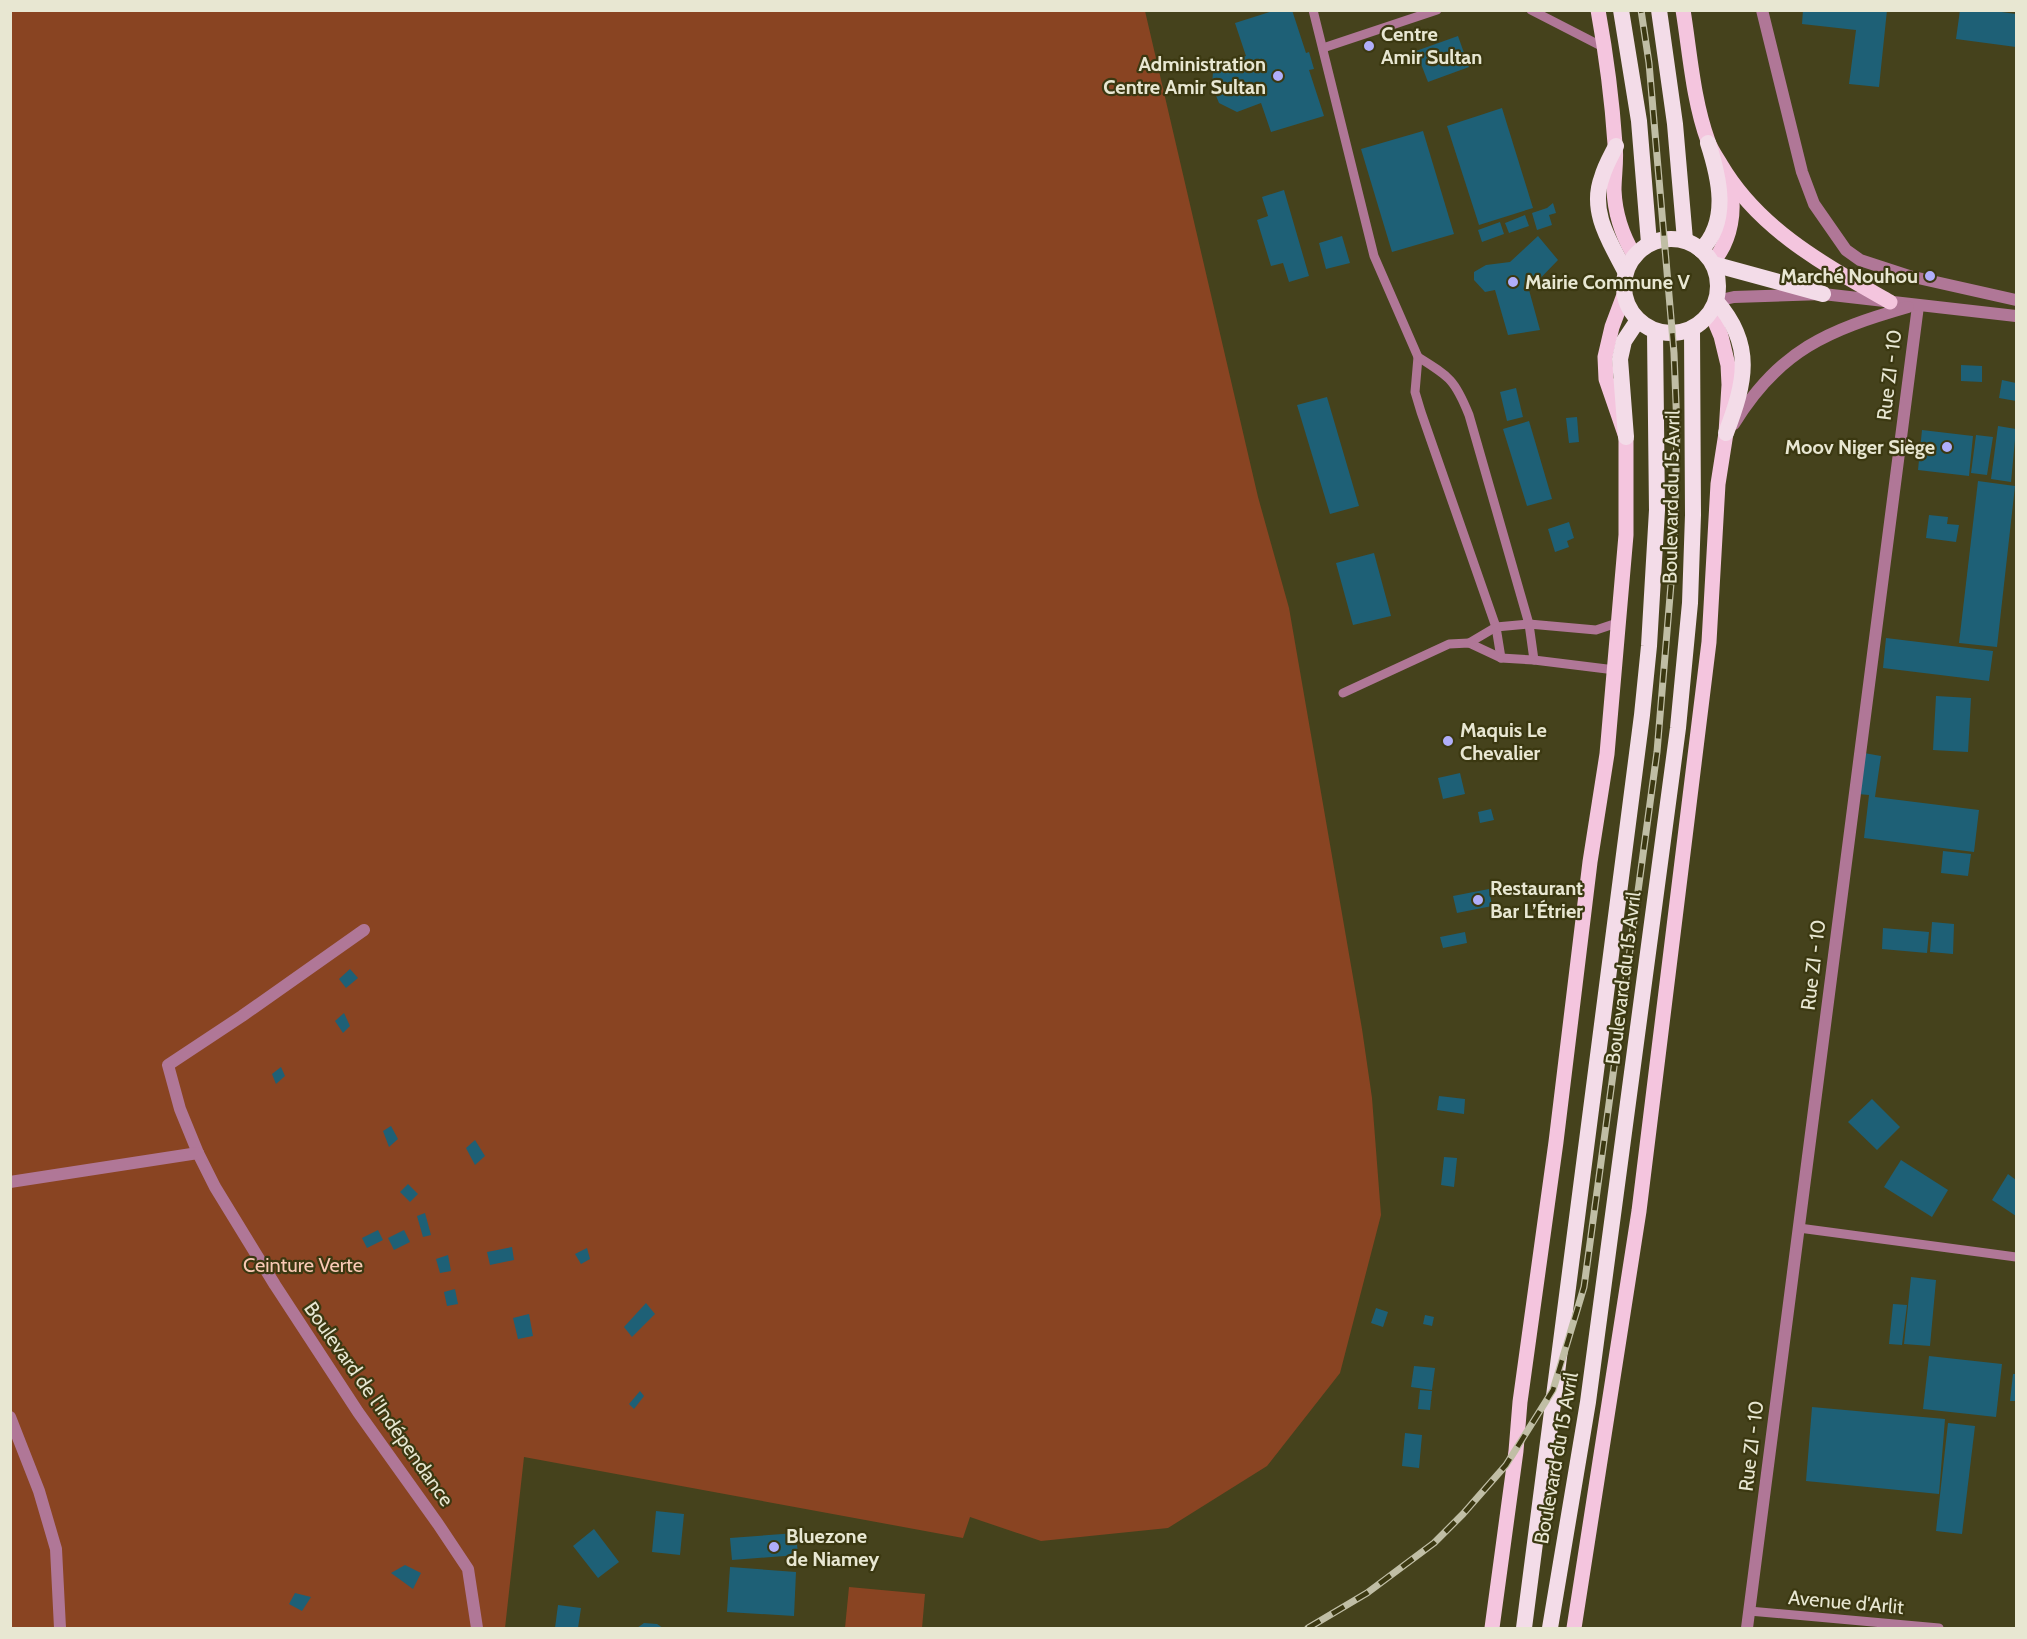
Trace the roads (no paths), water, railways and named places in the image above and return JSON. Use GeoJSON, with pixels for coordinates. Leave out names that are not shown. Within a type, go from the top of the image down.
{"type":"FeatureCollection","features":[{"type":"Feature","properties":{"kind":"highway"},"geometry":{"type":"LineString","coordinates":[[1621,10],[1638,121],[1649,243]]}},
{"type":"Feature","properties":{"kind":"highway"},"geometry":{"type":"LineString","coordinates":[[1659,10],[1676,124],[1685,240]]}},
{"type":"Feature","properties":{"kind":"highway"},"geometry":{"type":"LineString","coordinates":[[1708,143],[1718,171],[1720,185],[1715,229],[1710,240],[1709,259],[1717,276],[1718,289],[1713,306],[1692,329],[1672,333],[1655,332],[1638,320],[1628,307],[1624,296],[1625,271],[1634,255],[1649,243],[1665,238],[1685,240],[1709,259],[1823,294]]}},
{"type":"Feature","properties":{"kind":"highway"},"geometry":{"type":"LineString","coordinates":[[1616,146],[1601,178],[1598,206],[1602,225],[1625,271]]}},
{"type":"Feature","properties":{"kind":"highway"},"geometry":{"type":"LineString","coordinates":[[1713,306],[1724,310],[1734,326],[1740,341],[1744,363],[1743,385],[1726,437]]}},
{"type":"Feature","properties":{"kind":"highway"},"geometry":{"type":"LineString","coordinates":[[1626,437],[1620,359],[1624,341],[1638,320]]}},
{"type":"Feature","properties":{"kind":"highway","name":"Boulevard du 15 Avril"},"geometry":{"type":"LineString","coordinates":[[1550,1629],[1588,1402],[1678,728],[1690,603],[1693,526],[1692,329]]}},
{"type":"Feature","properties":{"kind":"highway","name":"Boulevard du 15 Avril"},"geometry":{"type":"LineString","coordinates":[[1524,1629],[1645,681],[1657,510],[1655,332]]}},
{"type":"Feature","properties":{"kind":"main road"},"geometry":{"type":"LineString","coordinates":[[1598,10],[1605,48],[1616,146],[1616,205],[1619,224],[1634,255]]}},
{"type":"Feature","properties":{"kind":"main road"},"geometry":{"type":"LineString","coordinates":[[1683,10],[1699,110],[1708,143],[1726,174],[1756,211],[1788,240],[1813,258],[1890,302]]}},
{"type":"Feature","properties":{"kind":"main road"},"geometry":{"type":"LineString","coordinates":[[1709,259],[1721,252],[1733,213],[1726,174]]}},
{"type":"Feature","properties":{"kind":"main road","name":"Boulevard du 15 Avril"},"geometry":{"type":"LineString","coordinates":[[1492,1629],[1516,1451],[1520,1402],[1558,1131],[1590,862],[1607,753],[1620,622],[1626,534],[1626,437],[1606,379],[1605,357],[1612,327],[1624,296]]}},
{"type":"Feature","properties":{"kind":"main road"},"geometry":{"type":"LineString","coordinates":[[1574,1629],[1641,1200],[1709,642],[1718,484],[1726,437]]}},
{"type":"Feature","properties":{"kind":"street"},"geometry":{"type":"LineString","coordinates":[[1762,10],[1802,172],[1814,204],[1846,250],[1860,260],[1909,276],[2016,300]]}},
{"type":"Feature","properties":{"kind":"street"},"geometry":{"type":"LineString","coordinates":[[1713,306],[1734,297],[1823,294],[2016,316]]}},
{"type":"Feature","properties":{"kind":"street"},"geometry":{"type":"LineString","coordinates":[[1726,437],[1749,400],[1772,374],[1819,338],[1837,330],[1916,306]]}},
{"type":"Feature","properties":{"kind":"street","name":"Rue ZI - 10"},"geometry":{"type":"LineString","coordinates":[[1747,1629],[1916,306]]}},
{"type":"Feature","properties":{"kind":"street","name":"Boulevard de l'Indépendance"},"geometry":{"type":"LineString","coordinates":[[364,930],[168,1065],[180,1109],[215,1187],[287,1304],[383,1449],[468,1569],[477,1629]]}},
{"type":"Feature","properties":{"kind":"street"},"geometry":{"type":"LineString","coordinates":[[10,1182],[198,1153]]}},
{"type":"Feature","properties":{"kind":"street"},"geometry":{"type":"LineString","coordinates":[[10,1417],[39,1491],[56,1549],[60,1629]]}},
{"type":"Feature","properties":{"kind":"lane"},"geometry":{"type":"LineString","coordinates":[[1313,10],[1374,256],[1418,357],[1416,392],[1420,412],[1496,627],[1501,658]]}},
{"type":"Feature","properties":{"kind":"lane"},"geometry":{"type":"LineString","coordinates":[[1323,48],[1437,10]]}},
{"type":"Feature","properties":{"kind":"lane"},"geometry":{"type":"LineString","coordinates":[[1531,10],[1605,48]]}},
{"type":"Feature","properties":{"kind":"lane"},"geometry":{"type":"LineString","coordinates":[[1418,357],[1447,375],[1459,390],[1469,416],[1529,624],[1534,660]]}},
{"type":"Feature","properties":{"kind":"lane"},"geometry":{"type":"LineString","coordinates":[[1344,693],[1449,644],[1469,643],[1496,627],[1529,624],[1596,630],[1620,622]]}},
{"type":"Feature","properties":{"kind":"lane"},"geometry":{"type":"LineString","coordinates":[[1469,643],[1501,658],[1615,670]]}},
{"type":"Feature","properties":{"kind":"lane"},"geometry":{"type":"LineString","coordinates":[[1799,1228],[2016,1257]]}},
{"type":"Feature","properties":{"kind":"lane","name":"Avenue d'Arlit"},"geometry":{"type":"LineString","coordinates":[[1749,1611],[1939,1629]]}},
{"type":"Feature","properties":{"kind":"railway"},"geometry":{"type":"LineString","coordinates":[[1308,1628],[1367,1593],[1434,1543],[1506,1465],[1553,1390],[1584,1287],[1657,752],[1674,548],[1677,429],[1674,353],[1649,63],[1641,10]]}},
{"type":"Feature","properties":{"kind":"place","name":"Centre Amir Sultan"},"geometry":{"type":"Point","coordinates":[1369,46]}},
{"type":"Feature","properties":{"kind":"place","name":"Administration Centre Amir Sultan"},"geometry":{"type":"Point","coordinates":[1278,76]}},
{"type":"Feature","properties":{"kind":"place","name":"Marché Nouhou"},"geometry":{"type":"Point","coordinates":[1930,276]}},
{"type":"Feature","properties":{"kind":"place","name":"Mairie Commune V"},"geometry":{"type":"Point","coordinates":[1513,282]}},
{"type":"Feature","properties":{"kind":"place","name":"Moov Niger Siège"},"geometry":{"type":"Point","coordinates":[1947,447]}},
{"type":"Feature","properties":{"kind":"place","name":"Maquis Le Chevalier"},"geometry":{"type":"Point","coordinates":[1448,741]}},
{"type":"Feature","properties":{"kind":"place","name":"Restaurant Bar L’Étrier"},"geometry":{"type":"Point","coordinates":[1478,900]}},
{"type":"Feature","properties":{"kind":"place","name":"Bluezone de Niamey"},"geometry":{"type":"Point","coordinates":[774,1547]}},
{"type":"Feature","properties":{"kind":"park label","name":"Ceinture Verte"},"geometry":{"type":"Point","coordinates":[303,1265]}}]}
